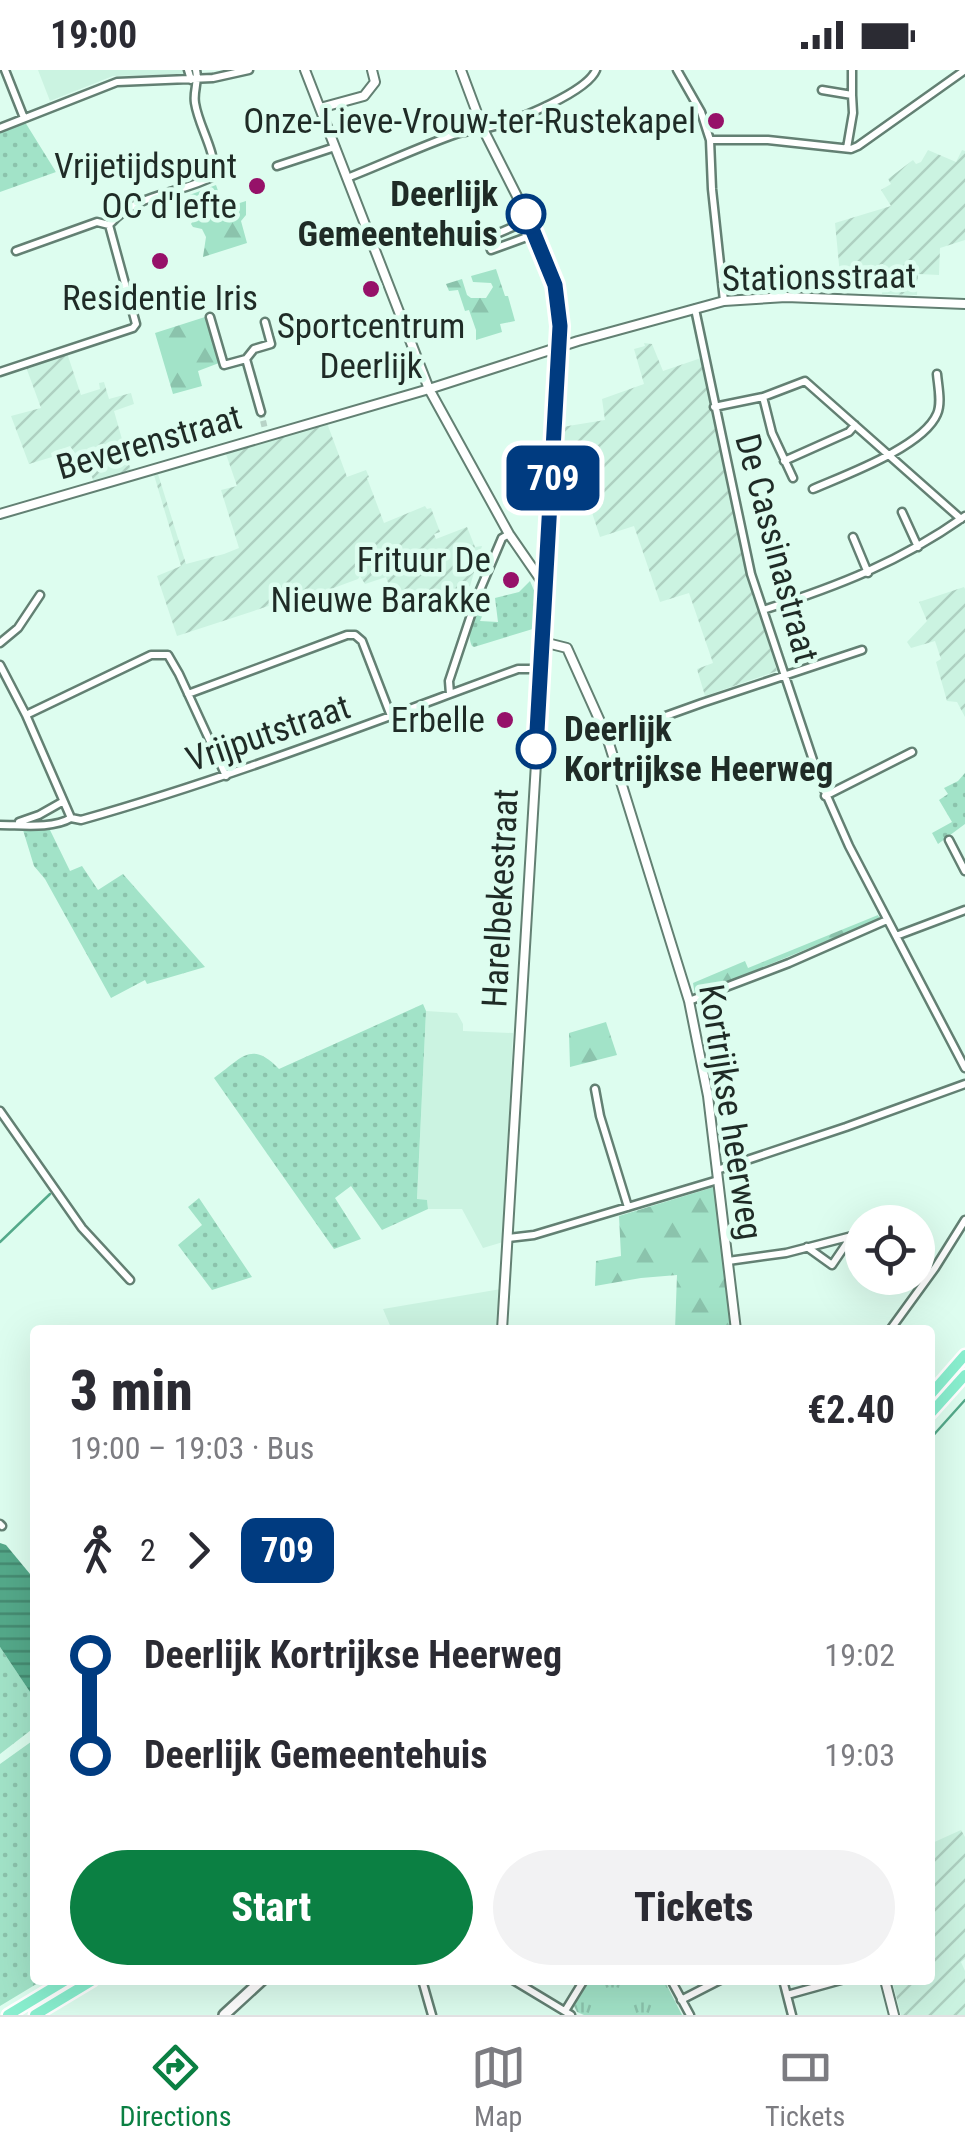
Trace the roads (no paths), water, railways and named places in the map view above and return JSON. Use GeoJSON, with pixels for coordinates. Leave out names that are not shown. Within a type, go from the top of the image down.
{"type":"FeatureCollection","features":[{"type":"Feature","properties":{"kind":"main road"},"geometry":{"type":"LineString","coordinates":[[935,1390],[965,1354]]}},
{"type":"Feature","properties":{"kind":"main road"},"geometry":{"type":"LineString","coordinates":[[935,1408],[965,1374]]}},
{"type":"Feature","properties":{"kind":"main road"},"geometry":{"type":"LineString","coordinates":[[8,2015],[58,1985]]}},
{"type":"Feature","properties":{"kind":"main road"},"geometry":{"type":"LineString","coordinates":[[34,2015],[84,1985]]}},
{"type":"Feature","properties":{"kind":"main road"},"geometry":{"type":"LineString","coordinates":[[224,2015],[257,1985]]}},
{"type":"Feature","properties":{"kind":"street"},"geometry":{"type":"LineString","coordinates":[[5,70],[24,118]]}},
{"type":"Feature","properties":{"kind":"street"},"geometry":{"type":"LineString","coordinates":[[109,225],[128,207],[178,188],[198,185],[214,176],[215,163],[196,107],[195,76],[188,70]]}},
{"type":"Feature","properties":{"kind":"street"},"geometry":{"type":"LineString","coordinates":[[0,128],[117,82],[227,77],[249,70]]}},
{"type":"Feature","properties":{"kind":"street"},"geometry":{"type":"LineString","coordinates":[[305,70],[430,389],[508,534],[546,590]]}},
{"type":"Feature","properties":{"kind":"street"},"geometry":{"type":"LineString","coordinates":[[320,108],[364,96],[374,82],[372,70]]}},
{"type":"Feature","properties":{"kind":"street","name":"Harelbekestraat"},"geometry":{"type":"LineString","coordinates":[[461,70],[483,129],[536,234],[555,285],[560,320],[502,1325]]}},
{"type":"Feature","properties":{"kind":"street"},"geometry":{"type":"LineString","coordinates":[[345,175],[460,132],[493,127],[564,98],[585,86],[596,70]]}},
{"type":"Feature","properties":{"kind":"street"},"geometry":{"type":"LineString","coordinates":[[677,70],[701,112],[710,140],[724,300]]}},
{"type":"Feature","properties":{"kind":"street"},"geometry":{"type":"LineString","coordinates":[[847,148],[853,113],[852,70]]}},
{"type":"Feature","properties":{"kind":"street"},"geometry":{"type":"LineString","coordinates":[[710,140],[858,146],[965,70]]}},
{"type":"Feature","properties":{"kind":"street"},"geometry":{"type":"LineString","coordinates":[[822,90],[852,95]]}},
{"type":"Feature","properties":{"kind":"street"},"geometry":{"type":"LineString","coordinates":[[277,166],[335,147]]}},
{"type":"Feature","properties":{"kind":"street"},"geometry":{"type":"LineString","coordinates":[[529,220],[487,238],[492,250],[536,234]]}},
{"type":"Feature","properties":{"kind":"street"},"geometry":{"type":"LineString","coordinates":[[16,251],[96,222],[109,225]]}},
{"type":"Feature","properties":{"kind":"street"},"geometry":{"type":"LineString","coordinates":[[0,372],[136,324],[109,225]]}},
{"type":"Feature","properties":{"kind":"street","name":"Stationsstraat"},"geometry":{"type":"LineString","coordinates":[[430,389],[724,300],[786,297],[965,304]]}},
{"type":"Feature","properties":{"kind":"street","name":"De Cassinastraat"},"geometry":{"type":"LineString","coordinates":[[694,309],[751,574],[826,796],[965,1068]]}},
{"type":"Feature","properties":{"kind":"street"},"geometry":{"type":"LineString","coordinates":[[210,318],[224,365],[246,359],[254,349],[271,344],[264,322]]}},
{"type":"Feature","properties":{"kind":"street"},"geometry":{"type":"LineString","coordinates":[[246,359],[261,412]]}},
{"type":"Feature","properties":{"kind":"street"},"geometry":{"type":"LineString","coordinates":[[813,489],[918,436],[937,414],[937,374]]}},
{"type":"Feature","properties":{"kind":"street"},"geometry":{"type":"LineString","coordinates":[[714,406],[763,397],[805,381],[963,518],[918,548],[868,573],[763,610]]}},
{"type":"Feature","properties":{"kind":"street","name":"Beverenstraat"},"geometry":{"type":"LineString","coordinates":[[0,514],[266,432],[430,389]]}},
{"type":"Feature","properties":{"kind":"street"},"geometry":{"type":"LineString","coordinates":[[763,397],[772,432],[793,478]]}},
{"type":"Feature","properties":{"kind":"street"},"geometry":{"type":"LineString","coordinates":[[784,460],[855,426]]}},
{"type":"Feature","properties":{"kind":"street"},"geometry":{"type":"LineString","coordinates":[[902,512],[918,548]]}},
{"type":"Feature","properties":{"kind":"street"},"geometry":{"type":"LineString","coordinates":[[450,694],[448,681],[478,597],[502,538],[508,534]]}},
{"type":"Feature","properties":{"kind":"street"},"geometry":{"type":"LineString","coordinates":[[852,536],[868,573]]}},
{"type":"Feature","properties":{"kind":"street"},"geometry":{"type":"LineString","coordinates":[[0,643],[18,628],[40,596]]}},
{"type":"Feature","properties":{"kind":"street"},"geometry":{"type":"LineString","coordinates":[[188,694],[296,652],[355,635],[362,640],[391,716]]}},
{"type":"Feature","properties":{"kind":"street","name":"Kortrijkse heerweg"},"geometry":{"type":"LineString","coordinates":[[542,642],[567,648],[607,738],[689,1001],[718,1175],[735,1325]]}},
{"type":"Feature","properties":{"kind":"street"},"geometry":{"type":"LineString","coordinates":[[607,738],[862,650]]}},
{"type":"Feature","properties":{"kind":"street"},"geometry":{"type":"LineString","coordinates":[[26,715],[151,655],[168,655],[226,776]]}},
{"type":"Feature","properties":{"kind":"street"},"geometry":{"type":"LineString","coordinates":[[0,665],[70,818]]}},
{"type":"Feature","properties":{"kind":"street","name":"Vrijputstraat"},"geometry":{"type":"LineString","coordinates":[[4,826],[81,820],[226,776],[518,669],[541,669]]}},
{"type":"Feature","properties":{"kind":"street"},"geometry":{"type":"LineString","coordinates":[[826,796],[912,752]]}},
{"type":"Feature","properties":{"kind":"street","name":"Vrijputstraat"},"geometry":{"type":"LineString","coordinates":[[4,826],[39,816],[62,802]]}},
{"type":"Feature","properties":{"kind":"street"},"geometry":{"type":"LineString","coordinates":[[949,840],[965,872]]}},
{"type":"Feature","properties":{"kind":"street"},"geometry":{"type":"LineString","coordinates":[[896,936],[965,910]]}},
{"type":"Feature","properties":{"kind":"street"},"geometry":{"type":"LineString","coordinates":[[689,1001],[887,920]]}},
{"type":"Feature","properties":{"kind":"street"},"geometry":{"type":"LineString","coordinates":[[508,1238],[534,1235],[628,1207],[965,1084]]}},
{"type":"Feature","properties":{"kind":"street"},"geometry":{"type":"LineString","coordinates":[[595,1089],[628,1207]]}},
{"type":"Feature","properties":{"kind":"street"},"geometry":{"type":"LineString","coordinates":[[0,1111],[82,1228],[130,1280]]}},
{"type":"Feature","properties":{"kind":"street"},"geometry":{"type":"LineString","coordinates":[[935,1267],[965,1220]]}},
{"type":"Feature","properties":{"kind":"street"},"geometry":{"type":"LineString","coordinates":[[728,1261],[786,1253],[845,1238]]}},
{"type":"Feature","properties":{"kind":"street"},"geometry":{"type":"LineString","coordinates":[[808,1247],[832,1265],[845,1246]]}},
{"type":"Feature","properties":{"kind":"street"},"geometry":{"type":"LineString","coordinates":[[894,1325],[916,1295]]}},
{"type":"Feature","properties":{"kind":"street"},"geometry":{"type":"LineString","coordinates":[[423,1985],[432,2015]]}},
{"type":"Feature","properties":{"kind":"street"},"geometry":{"type":"LineString","coordinates":[[521,1985],[568,2013],[582,1985]]}},
{"type":"Feature","properties":{"kind":"street"},"geometry":{"type":"LineString","coordinates":[[674,1985],[690,2015]]}},
{"type":"Feature","properties":{"kind":"street"},"geometry":{"type":"LineString","coordinates":[[682,2000],[710,1985]]}},
{"type":"Feature","properties":{"kind":"street"},"geometry":{"type":"LineString","coordinates":[[784,1985],[792,2015]]}},
{"type":"Feature","properties":{"kind":"street"},"geometry":{"type":"LineString","coordinates":[[787,1995],[823,1985]]}},
{"type":"Feature","properties":{"kind":"street"},"geometry":{"type":"LineString","coordinates":[[886,1985],[894,2015]]}},
{"type":"Feature","properties":{"kind":"street"},"geometry":{"type":"LineString","coordinates":[[550,2015],[556,2006]]}},
{"type":"Feature","properties":{"kind":"waterway"},"geometry":{"type":"LineString","coordinates":[[0,1242],[50,1194]]}},
{"type":"Feature","properties":{"kind":"waterway"},"geometry":{"type":"LineString","coordinates":[[935,1433],[965,1400]]}},
{"type":"Feature","properties":{"kind":"tunnel"},"geometry":{"type":"LineString","coordinates":[[261,412],[265,429]]}},
{"type":"Feature","properties":{"kind":"place","name":"Onze-Lieve-Vrouw-ter-Rustekapel"},"geometry":{"type":"Point","coordinates":[716,121]}},
{"type":"Feature","properties":{"kind":"place","name":"Vrijetijdspunt OC d'Iefte"},"geometry":{"type":"Point","coordinates":[257,186]}},
{"type":"Feature","properties":{"kind":"place","name":"Deerlijk Gemeentehuis"},"geometry":{"type":"Point","coordinates":[526,214]}},
{"type":"Feature","properties":{"kind":"place","name":"Residentie Iris"},"geometry":{"type":"Point","coordinates":[160,261]}},
{"type":"Feature","properties":{"kind":"place","name":"Sportcentrum Deerlijk"},"geometry":{"type":"Point","coordinates":[371,289]}},
{"type":"Feature","properties":{"kind":"place","name":"Frituur De Nieuwe Barakke"},"geometry":{"type":"Point","coordinates":[511,580]}},
{"type":"Feature","properties":{"kind":"place","name":"Erbelle"},"geometry":{"type":"Point","coordinates":[505,720]}},
{"type":"Feature","properties":{"kind":"place","name":"Deerlijk Kortrijkse Heerweg"},"geometry":{"type":"Point","coordinates":[536,749]}}]}
